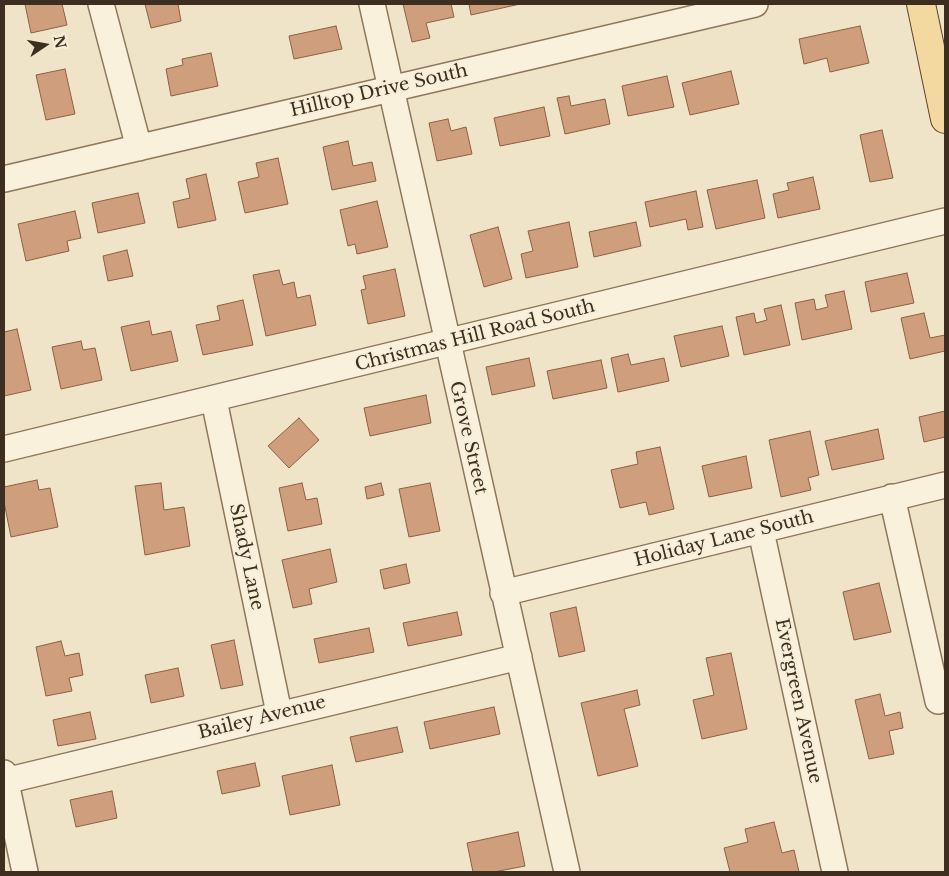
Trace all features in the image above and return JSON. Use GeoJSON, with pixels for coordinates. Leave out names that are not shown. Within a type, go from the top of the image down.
{"type":"FeatureCollection","features":[{"type":"Feature","properties":{"kind":"main road"},"geometry":{"type":"LineString","coordinates":[[921,4],[945,119]]}},
{"type":"Feature","properties":{"kind":"street"},"geometry":{"type":"LineString","coordinates":[[101,4],[139,148]]}},
{"type":"Feature","properties":{"kind":"street","name":"Grove Street"},"geometry":{"type":"LineString","coordinates":[[372,4],[446,342],[567,872]]}},
{"type":"Feature","properties":{"kind":"street","name":"Hilltop Drive South"},"geometry":{"type":"LineString","coordinates":[[4,179],[755,4]]}},
{"type":"Feature","properties":{"kind":"street","name":"Christmas Hill Road South"},"geometry":{"type":"LineString","coordinates":[[4,449],[214,400],[945,222]]}},
{"type":"Feature","properties":{"kind":"street","name":"Shady Lane"},"geometry":{"type":"LineString","coordinates":[[214,400],[279,713]]}},
{"type":"Feature","properties":{"kind":"street","name":"Holiday Lane South"},"geometry":{"type":"LineString","coordinates":[[503,593],[945,485]]}},
{"type":"Feature","properties":{"kind":"street"},"geometry":{"type":"LineString","coordinates":[[892,497],[938,700],[945,699]]}},
{"type":"Feature","properties":{"kind":"street","name":"Evergreen Avenue"},"geometry":{"type":"LineString","coordinates":[[761,530],[835,872]]}},
{"type":"Feature","properties":{"kind":"street","name":"Bailey Avenue"},"geometry":{"type":"LineString","coordinates":[[5,777],[519,657]]}},
{"type":"Feature","properties":{"kind":"street"},"geometry":{"type":"LineString","coordinates":[[5,777],[11,846],[25,872]]}},
{"type":"Feature","properties":{"kind":"building"},"geometry":{"type":"Polygon","coordinates":[[[25,4],[62,4],[67,25],[31,33],[25,4]]]}},
{"type":"Feature","properties":{"kind":"building"},"geometry":{"type":"Polygon","coordinates":[[[145,4],[178,4],[181,21],[151,28],[145,4]]]}},
{"type":"Feature","properties":{"kind":"building"},"geometry":{"type":"Polygon","coordinates":[[[403,4],[451,4],[454,17],[426,23],[430,38],[412,42],[403,4]]]}},
{"type":"Feature","properties":{"kind":"building"},"geometry":{"type":"Polygon","coordinates":[[[469,4],[520,4],[471,15],[469,4]]]}},
{"type":"Feature","properties":{"kind":"building"},"geometry":{"type":"Polygon","coordinates":[[[336,26],[342,49],[294,59],[289,36],[336,26]]]}},
{"type":"Feature","properties":{"kind":"building"},"geometry":{"type":"Polygon","coordinates":[[[860,26],[869,63],[830,72],[827,58],[804,64],[799,39],[860,26]]]}},
{"type":"Feature","properties":{"kind":"building"},"geometry":{"type":"Polygon","coordinates":[[[211,53],[218,86],[171,96],[166,69],[183,65],[182,59],[211,53]]]}},
{"type":"Feature","properties":{"kind":"building"},"geometry":{"type":"Polygon","coordinates":[[[65,69],[75,114],[46,120],[36,75],[65,69]]]}},
{"type":"Feature","properties":{"kind":"building"},"geometry":{"type":"Polygon","coordinates":[[[731,71],[739,104],[690,115],[682,83],[731,71]]]}},
{"type":"Feature","properties":{"kind":"building"},"geometry":{"type":"Polygon","coordinates":[[[667,76],[674,107],[628,116],[622,86],[667,76]]]}},
{"type":"Feature","properties":{"kind":"building"},"geometry":{"type":"Polygon","coordinates":[[[569,96],[571,106],[605,99],[610,124],[565,134],[557,98],[569,96]]]}},
{"type":"Feature","properties":{"kind":"building"},"geometry":{"type":"Polygon","coordinates":[[[544,107],[550,136],[500,146],[494,118],[544,107]]]}},
{"type":"Feature","properties":{"kind":"building"},"geometry":{"type":"Polygon","coordinates":[[[448,119],[451,131],[466,127],[472,154],[437,161],[429,123],[448,119]]]}},
{"type":"Feature","properties":{"kind":"building"},"geometry":{"type":"Polygon","coordinates":[[[882,130],[893,178],[870,182],[860,135],[882,130]]]}},
{"type":"Feature","properties":{"kind":"building"},"geometry":{"type":"Polygon","coordinates":[[[348,141],[353,166],[372,162],[376,181],[332,190],[323,147],[348,141]]]}},
{"type":"Feature","properties":{"kind":"building"},"geometry":{"type":"Polygon","coordinates":[[[278,158],[288,204],[245,213],[238,182],[259,177],[256,163],[278,158]]]}},
{"type":"Feature","properties":{"kind":"building"},"geometry":{"type":"Polygon","coordinates":[[[206,174],[216,220],[178,228],[173,202],[190,198],[186,179],[206,174]]]}},
{"type":"Feature","properties":{"kind":"building"},"geometry":{"type":"Polygon","coordinates":[[[813,177],[820,209],[778,218],[773,194],[789,190],[787,183],[813,177]]]}},
{"type":"Feature","properties":{"kind":"building"},"geometry":{"type":"Polygon","coordinates":[[[757,180],[765,218],[716,229],[707,190],[757,180]]]}},
{"type":"Feature","properties":{"kind":"building"},"geometry":{"type":"Polygon","coordinates":[[[696,191],[703,227],[688,230],[686,219],[650,227],[645,202],[696,191]]]}},
{"type":"Feature","properties":{"kind":"building"},"geometry":{"type":"Polygon","coordinates":[[[138,193],[145,223],[98,233],[92,203],[138,193]]]}},
{"type":"Feature","properties":{"kind":"building"},"geometry":{"type":"Polygon","coordinates":[[[377,201],[388,247],[357,254],[355,244],[348,246],[340,210],[377,201]]]}},
{"type":"Feature","properties":{"kind":"building"},"geometry":{"type":"Polygon","coordinates":[[[75,211],[81,238],[67,241],[69,251],[26,261],[18,224],[75,211]]]}},
{"type":"Feature","properties":{"kind":"building"},"geometry":{"type":"Polygon","coordinates":[[[569,222],[578,267],[526,278],[521,254],[533,251],[528,231],[569,222]]]}},
{"type":"Feature","properties":{"kind":"building"},"geometry":{"type":"Polygon","coordinates":[[[636,222],[641,246],[594,257],[589,232],[636,222]]]}},
{"type":"Feature","properties":{"kind":"building"},"geometry":{"type":"Polygon","coordinates":[[[498,227],[512,279],[484,287],[470,235],[498,227]]]}},
{"type":"Feature","properties":{"kind":"building"},"geometry":{"type":"Polygon","coordinates":[[[127,250],[133,276],[108,281],[103,256],[127,250]]]}},
{"type":"Feature","properties":{"kind":"building"},"geometry":{"type":"Polygon","coordinates":[[[395,269],[405,316],[368,324],[361,290],[366,289],[363,276],[395,269]]]}},
{"type":"Feature","properties":{"kind":"building"},"geometry":{"type":"Polygon","coordinates":[[[279,270],[283,285],[294,282],[297,298],[310,295],[316,325],[266,336],[253,275],[279,270]]]}},
{"type":"Feature","properties":{"kind":"building"},"geometry":{"type":"Polygon","coordinates":[[[907,273],[914,303],[871,312],[865,282],[907,273]]]}},
{"type":"Feature","properties":{"kind":"building"},"geometry":{"type":"Polygon","coordinates":[[[844,291],[852,329],[802,340],[795,303],[814,299],[816,310],[828,307],[825,295],[844,291]]]}},
{"type":"Feature","properties":{"kind":"building"},"geometry":{"type":"Polygon","coordinates":[[[243,300],[253,345],[203,355],[196,325],[220,320],[217,306],[243,300]]]}},
{"type":"Feature","properties":{"kind":"building"},"geometry":{"type":"Polygon","coordinates":[[[781,305],[790,345],[744,355],[736,317],[754,313],[756,323],[767,320],[764,309],[781,305]]]}},
{"type":"Feature","properties":{"kind":"building"},"geometry":{"type":"Polygon","coordinates":[[[924,313],[930,338],[945,335],[945,351],[910,359],[901,318],[924,313]]]}},
{"type":"Feature","properties":{"kind":"building"},"geometry":{"type":"Polygon","coordinates":[[[149,321],[152,335],[171,331],[178,361],[131,371],[121,327],[149,321]]]}},
{"type":"Feature","properties":{"kind":"building"},"geometry":{"type":"Polygon","coordinates":[[[722,326],[729,356],[681,367],[674,336],[722,326]]]}},
{"type":"Feature","properties":{"kind":"building"},"geometry":{"type":"Polygon","coordinates":[[[17,329],[31,390],[4,396],[4,332],[17,329]]]}},
{"type":"Feature","properties":{"kind":"building"},"geometry":{"type":"Polygon","coordinates":[[[81,341],[83,350],[95,348],[102,380],[61,389],[52,347],[81,341]]]}},
{"type":"Feature","properties":{"kind":"building"},"geometry":{"type":"Polygon","coordinates":[[[628,354],[631,365],[664,358],[669,381],[618,392],[611,358],[628,354]]]}},
{"type":"Feature","properties":{"kind":"building"},"geometry":{"type":"Polygon","coordinates":[[[529,358],[535,386],[492,395],[486,367],[529,358]]]}},
{"type":"Feature","properties":{"kind":"building"},"geometry":{"type":"Polygon","coordinates":[[[601,360],[607,388],[553,399],[547,371],[601,360]]]}},
{"type":"Feature","properties":{"kind":"building"},"geometry":{"type":"Polygon","coordinates":[[[426,395],[431,423],[370,436],[364,408],[426,395]]]}},
{"type":"Feature","properties":{"kind":"building"},"geometry":{"type":"Polygon","coordinates":[[[945,411],[945,437],[924,442],[919,417],[945,411]]]}},
{"type":"Feature","properties":{"kind":"building"},"geometry":{"type":"Polygon","coordinates":[[[299,418],[319,440],[289,468],[268,446],[299,418]]]}},
{"type":"Feature","properties":{"kind":"building"},"geometry":{"type":"Polygon","coordinates":[[[878,429],[884,459],[832,470],[825,441],[878,429]]]}},
{"type":"Feature","properties":{"kind":"building"},"geometry":{"type":"Polygon","coordinates":[[[810,431],[819,475],[808,478],[811,490],[781,497],[769,440],[810,431]]]}},
{"type":"Feature","properties":{"kind":"building"},"geometry":{"type":"Polygon","coordinates":[[[660,447],[674,509],[649,515],[646,502],[620,508],[611,470],[638,464],[636,452],[660,447]]]}},
{"type":"Feature","properties":{"kind":"building"},"geometry":{"type":"Polygon","coordinates":[[[746,456],[752,488],[709,497],[702,466],[746,456]]]}},
{"type":"Feature","properties":{"kind":"building"},"geometry":{"type":"Polygon","coordinates":[[[37,480],[39,490],[50,488],[58,527],[11,537],[4,502],[4,487],[37,480]]]}},
{"type":"Feature","properties":{"kind":"building"},"geometry":{"type":"Polygon","coordinates":[[[161,483],[164,510],[184,507],[190,546],[145,555],[135,486],[161,483]]]}},
{"type":"Feature","properties":{"kind":"building"},"geometry":{"type":"Polygon","coordinates":[[[302,483],[306,500],[317,498],[322,524],[288,531],[279,488],[302,483]]]}},
{"type":"Feature","properties":{"kind":"building"},"geometry":{"type":"Polygon","coordinates":[[[381,483],[384,495],[367,499],[365,487],[381,483]]]}},
{"type":"Feature","properties":{"kind":"building"},"geometry":{"type":"Polygon","coordinates":[[[430,483],[440,531],[409,537],[399,489],[430,483]]]}},
{"type":"Feature","properties":{"kind":"building"},"geometry":{"type":"Polygon","coordinates":[[[330,549],[337,582],[309,589],[312,604],[293,608],[282,560],[330,549]]]}},
{"type":"Feature","properties":{"kind":"building"},"geometry":{"type":"Polygon","coordinates":[[[406,564],[410,583],[384,589],[380,570],[406,564]]]}},
{"type":"Feature","properties":{"kind":"building"},"geometry":{"type":"Polygon","coordinates":[[[879,583],[891,632],[854,640],[843,592],[879,583]]]}},
{"type":"Feature","properties":{"kind":"building"},"geometry":{"type":"Polygon","coordinates":[[[576,607],[585,651],[559,657],[550,613],[576,607]]]}},
{"type":"Feature","properties":{"kind":"building"},"geometry":{"type":"Polygon","coordinates":[[[457,612],[462,635],[408,646],[403,623],[457,612]]]}},
{"type":"Feature","properties":{"kind":"building"},"geometry":{"type":"Polygon","coordinates":[[[369,628],[374,652],[319,663],[314,639],[369,628]]]}},
{"type":"Feature","properties":{"kind":"building"},"geometry":{"type":"Polygon","coordinates":[[[234,640],[243,685],[221,689],[211,645],[234,640]]]}},
{"type":"Feature","properties":{"kind":"building"},"geometry":{"type":"Polygon","coordinates":[[[61,641],[65,656],[79,653],[83,675],[69,678],[72,691],[46,696],[36,647],[61,641]]]}},
{"type":"Feature","properties":{"kind":"building"},"geometry":{"type":"Polygon","coordinates":[[[731,653],[747,729],[702,739],[693,700],[714,695],[706,658],[731,653]]]}},
{"type":"Feature","properties":{"kind":"building"},"geometry":{"type":"Polygon","coordinates":[[[178,668],[184,696],[151,703],[145,675],[178,668]]]}},
{"type":"Feature","properties":{"kind":"building"},"geometry":{"type":"Polygon","coordinates":[[[637,690],[640,705],[624,709],[638,766],[598,776],[581,703],[637,690]]]}},
{"type":"Feature","properties":{"kind":"building"},"geometry":{"type":"Polygon","coordinates":[[[880,694],[885,716],[900,712],[903,728],[889,731],[894,754],[869,759],[855,700],[880,694]]]}},
{"type":"Feature","properties":{"kind":"building"},"geometry":{"type":"Polygon","coordinates":[[[494,707],[500,734],[430,749],[424,722],[494,707]]]}},
{"type":"Feature","properties":{"kind":"building"},"geometry":{"type":"Polygon","coordinates":[[[90,712],[96,739],[58,746],[53,720],[90,712]]]}},
{"type":"Feature","properties":{"kind":"building"},"geometry":{"type":"Polygon","coordinates":[[[397,727],[403,752],[356,762],[350,737],[397,727]]]}},
{"type":"Feature","properties":{"kind":"building"},"geometry":{"type":"Polygon","coordinates":[[[255,763],[260,786],[222,794],[217,771],[255,763]]]}},
{"type":"Feature","properties":{"kind":"building"},"geometry":{"type":"Polygon","coordinates":[[[332,765],[340,805],[290,815],[282,776],[332,765]]]}},
{"type":"Feature","properties":{"kind":"building"},"geometry":{"type":"Polygon","coordinates":[[[112,791],[117,818],[76,827],[70,800],[112,791]]]}},
{"type":"Feature","properties":{"kind":"building"},"geometry":{"type":"Polygon","coordinates":[[[774,822],[782,853],[794,850],[799,872],[730,872],[724,848],[748,842],[745,829],[774,822]]]}},
{"type":"Feature","properties":{"kind":"building"},"geometry":{"type":"Polygon","coordinates":[[[518,832],[525,866],[494,872],[473,872],[467,843],[518,832]]]}}]}
